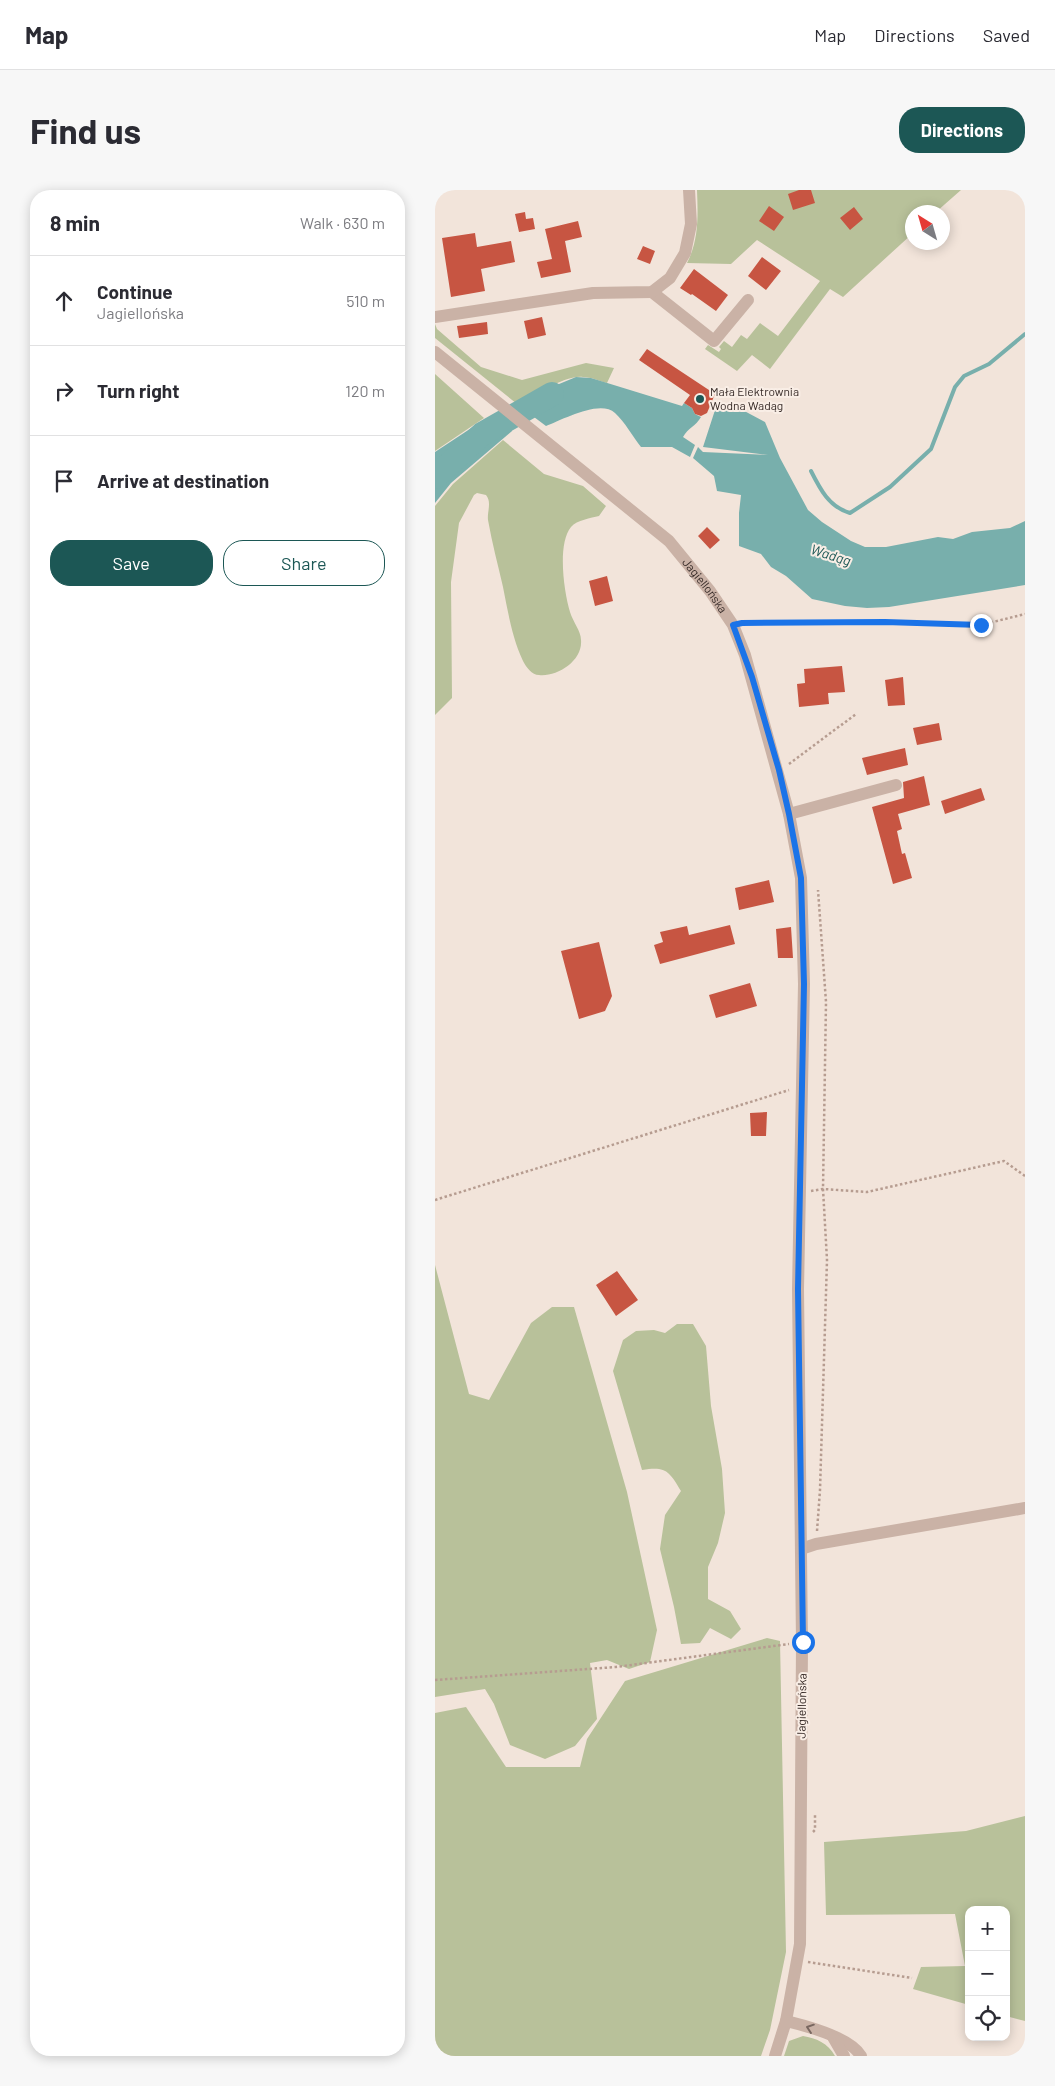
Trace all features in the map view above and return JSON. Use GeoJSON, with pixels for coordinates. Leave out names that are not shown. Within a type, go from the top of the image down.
{"type":"FeatureCollection","features":[{"type":"Feature","properties":{"kind":"street"},"geometry":{"type":"LineString","coordinates":[[435,317],[593,293],[651,292],[670,278],[685,253],[691,224],[689,190]]}},
{"type":"Feature","properties":{"kind":"street"},"geometry":{"type":"LineString","coordinates":[[651,292],[714,341],[748,300]]}},
{"type":"Feature","properties":{"kind":"street","name":"Jagiellońska"},"geometry":{"type":"LineString","coordinates":[[435,352],[669,541],[710,591],[733,625],[752,677],[779,770],[789,814],[801,878],[804,984],[798,1289],[803,1642],[800,1944],[786,2022],[775,2056]]}},
{"type":"Feature","properties":{"kind":"street"},"geometry":{"type":"LineString","coordinates":[[789,814],[897,785]]}},
{"type":"Feature","properties":{"kind":"street"},"geometry":{"type":"LineString","coordinates":[[801,1549],[816,1544],[1025,1508]]}},
{"type":"Feature","properties":{"kind":"street"},"geometry":{"type":"LineString","coordinates":[[786,2022],[801,2025],[851,2044],[861,2056]]}},
{"type":"Feature","properties":{"kind":"street"},"geometry":{"type":"LineString","coordinates":[[833,2037],[844,2056]]}},
{"type":"Feature","properties":{"kind":"path"},"geometry":{"type":"LineString","coordinates":[[733,625],[742,623],[885,622],[981,625],[1025,614]]}},
{"type":"Feature","properties":{"kind":"path"},"geometry":{"type":"LineString","coordinates":[[779,770],[856,714]]}},
{"type":"Feature","properties":{"kind":"path"},"geometry":{"type":"LineString","coordinates":[[816,1544],[820,1490],[827,1260],[823,1190],[826,1002],[818,890]]}},
{"type":"Feature","properties":{"kind":"path"},"geometry":{"type":"LineString","coordinates":[[435,1200],[802,1086]]}},
{"type":"Feature","properties":{"kind":"path"},"geometry":{"type":"LineString","coordinates":[[800,1192],[823,1190],[867,1192],[1004,1161],[1025,1176]]}},
{"type":"Feature","properties":{"kind":"path"},"geometry":{"type":"LineString","coordinates":[[435,1680],[616,1667],[803,1642]]}},
{"type":"Feature","properties":{"kind":"path"},"geometry":{"type":"LineString","coordinates":[[807,1835],[815,1830],[815,1810]]}},
{"type":"Feature","properties":{"kind":"path"},"geometry":{"type":"LineString","coordinates":[[797,1960],[912,1978]]}},
{"type":"Feature","properties":{"kind":"green space"},"geometry":{"type":"Polygon","coordinates":[[[697,190],[961,190],[944,205],[905,205],[905,240],[843,297],[830,289],[770,369],[752,355],[737,371],[705,349],[708,345],[719,352],[721,349],[719,347],[724,341],[732,347],[741,335],[747,339],[760,323],[778,336],[820,281],[757,240],[731,264],[687,263],[696,236],[697,190]]]}},
{"type":"Feature","properties":{"kind":"green space"},"geometry":{"type":"Polygon","coordinates":[[[435,324],[437,329],[481,367],[522,380],[586,363],[614,368],[607,383],[589,378],[575,377],[558,383],[517,404],[435,338],[435,324]]]}},
{"type":"Feature","properties":{"kind":"green space"},"geometry":{"type":"Polygon","coordinates":[[[435,374],[484,418],[435,451],[435,374]]]}},
{"type":"Feature","properties":{"kind":"green space"},"geometry":{"type":"Polygon","coordinates":[[[503,440],[544,474],[583,486],[606,506],[599,516],[584,520],[571,527],[564,545],[563,568],[566,593],[570,612],[581,637],[581,648],[573,661],[561,670],[553,673],[536,675],[526,666],[516,643],[493,546],[488,520],[489,501],[486,495],[477,493],[474,495],[459,523],[451,582],[452,698],[435,715],[435,506],[453,484],[503,440]]]}},
{"type":"Feature","properties":{"kind":"green space"},"geometry":{"type":"Polygon","coordinates":[[[435,1265],[469,1394],[489,1400],[531,1323],[552,1307],[574,1307],[627,1492],[657,1630],[650,1662],[629,1669],[607,1660],[590,1663],[597,1719],[575,1746],[545,1759],[510,1745],[494,1704],[485,1689],[435,1697],[435,1265]]]}},
{"type":"Feature","properties":{"kind":"green space"},"geometry":{"type":"Polygon","coordinates":[[[677,1324],[693,1324],[706,1346],[711,1406],[722,1469],[725,1513],[718,1543],[708,1567],[708,1599],[730,1611],[741,1629],[731,1639],[710,1628],[700,1643],[681,1644],[660,1549],[665,1515],[681,1491],[666,1471],[657,1469],[642,1470],[613,1371],[623,1340],[636,1331],[654,1330],[665,1333],[677,1324]]]}},
{"type":"Feature","properties":{"kind":"green space"},"geometry":{"type":"Polygon","coordinates":[[[767,1638],[780,1641],[786,1952],[770,2030],[761,2056],[435,2056],[435,1713],[466,1707],[506,1767],[580,1767],[587,1739],[625,1681],[767,1638]]]}},
{"type":"Feature","properties":{"kind":"green space"},"geometry":{"type":"Polygon","coordinates":[[[1025,1816],[1025,2021],[1010,2017],[1010,1906],[965,1906],[965,1966],[955,1914],[826,1915],[824,1842],[966,1831],[1025,1816]]]}},
{"type":"Feature","properties":{"kind":"green space"},"geometry":{"type":"Polygon","coordinates":[[[965,1966],[965,2004],[913,1989],[921,1967],[965,1966]]]}},
{"type":"Feature","properties":{"kind":"green space"},"geometry":{"type":"Polygon","coordinates":[[[803,2036],[821,2042],[835,2056],[784,2056],[789,2041],[803,2036]]]}},
{"type":"Feature","properties":{"kind":"water"},"geometry":{"type":"Polygon","coordinates":[[[576,377],[591,378],[682,406],[684,403],[692,408],[695,414],[701,417],[683,437],[695,445],[690,457],[672,447],[641,447],[626,425],[615,413],[608,409],[591,409],[546,426],[518,405],[547,389],[576,377]]]}},
{"type":"Feature","properties":{"kind":"water"},"geometry":{"type":"Polygon","coordinates":[[[735,406],[765,422],[780,458],[808,510],[822,522],[851,541],[865,547],[886,547],[938,537],[953,539],[972,532],[1010,528],[1025,521],[1025,585],[889,607],[845,606],[812,599],[786,576],[771,567],[761,554],[739,546],[741,495],[717,491],[714,476],[693,458],[698,447],[703,452],[768,455],[703,447],[716,407],[735,406]]]}},
{"type":"Feature","properties":{"kind":"water"},"geometry":{"type":"Polygon","coordinates":[[[496,416],[512,431],[451,483],[435,503],[435,452],[485,419],[496,416]]]}},
{"type":"Feature","properties":{"kind":"building"},"geometry":{"type":"Polygon","coordinates":[[[799,190],[811,190],[815,203],[793,210],[788,194],[799,190]]]}},
{"type":"Feature","properties":{"kind":"building"},"geometry":{"type":"Polygon","coordinates":[[[769,206],[784,217],[774,231],[759,221],[769,206]]]}},
{"type":"Feature","properties":{"kind":"building"},"geometry":{"type":"Polygon","coordinates":[[[854,207],[863,219],[850,230],[840,218],[854,207]]]}},
{"type":"Feature","properties":{"kind":"building"},"geometry":{"type":"Polygon","coordinates":[[[525,212],[526,219],[533,218],[535,229],[519,232],[515,214],[525,212]]]}},
{"type":"Feature","properties":{"kind":"building"},"geometry":{"type":"Polygon","coordinates":[[[578,221],[582,237],[565,241],[571,272],[541,278],[537,262],[552,259],[545,229],[578,221]]]}},
{"type":"Feature","properties":{"kind":"building"},"geometry":{"type":"Polygon","coordinates":[[[475,233],[477,247],[511,241],[515,262],[481,269],[485,291],[451,297],[442,238],[475,233]]]}},
{"type":"Feature","properties":{"kind":"building"},"geometry":{"type":"Polygon","coordinates":[[[643,246],[655,251],[650,264],[637,259],[643,246]]]}},
{"type":"Feature","properties":{"kind":"building"},"geometry":{"type":"Polygon","coordinates":[[[762,257],[781,271],[766,290],[748,276],[762,257]]]}},
{"type":"Feature","properties":{"kind":"building"},"geometry":{"type":"Polygon","coordinates":[[[694,269],[728,295],[716,311],[680,288],[694,269]]]}},
{"type":"Feature","properties":{"kind":"building"},"geometry":{"type":"Polygon","coordinates":[[[542,317],[546,335],[528,339],[524,321],[542,317]]]}},
{"type":"Feature","properties":{"kind":"building"},"geometry":{"type":"Polygon","coordinates":[[[487,322],[488,334],[459,338],[457,326],[487,322]]]}},
{"type":"Feature","properties":{"kind":"building"},"geometry":{"type":"Polygon","coordinates":[[[647,349],[715,394],[707,413],[701,416],[695,414],[692,408],[684,403],[690,395],[639,360],[647,349]]]}},
{"type":"Feature","properties":{"kind":"building"},"geometry":{"type":"Polygon","coordinates":[[[707,527],[720,540],[710,549],[698,536],[707,527]]]}},
{"type":"Feature","properties":{"kind":"building"},"geometry":{"type":"Polygon","coordinates":[[[607,576],[613,601],[595,606],[589,581],[607,576]]]}},
{"type":"Feature","properties":{"kind":"building"},"geometry":{"type":"Polygon","coordinates":[[[842,666],[845,692],[828,693],[829,704],[799,707],[797,684],[805,683],[804,669],[842,666]]]}},
{"type":"Feature","properties":{"kind":"building"},"geometry":{"type":"Polygon","coordinates":[[[903,677],[905,705],[888,706],[885,680],[903,677]]]}},
{"type":"Feature","properties":{"kind":"building"},"geometry":{"type":"Polygon","coordinates":[[[939,723],[942,740],[917,745],[913,728],[939,723]]]}},
{"type":"Feature","properties":{"kind":"building"},"geometry":{"type":"Polygon","coordinates":[[[905,748],[908,765],[867,775],[862,758],[905,748]]]}},
{"type":"Feature","properties":{"kind":"building"},"geometry":{"type":"Polygon","coordinates":[[[924,776],[930,805],[898,814],[902,829],[897,831],[902,854],[905,853],[912,878],[893,884],[872,807],[904,798],[903,782],[924,776]]]}},
{"type":"Feature","properties":{"kind":"building"},"geometry":{"type":"Polygon","coordinates":[[[981,788],[985,800],[945,814],[941,801],[981,788]]]}},
{"type":"Feature","properties":{"kind":"building"},"geometry":{"type":"Polygon","coordinates":[[[769,880],[774,902],[739,910],[735,888],[769,880]]]}},
{"type":"Feature","properties":{"kind":"building"},"geometry":{"type":"Polygon","coordinates":[[[730,925],[735,944],[660,964],[654,945],[663,942],[660,932],[687,926],[689,935],[730,925]]]}},
{"type":"Feature","properties":{"kind":"building"},"geometry":{"type":"Polygon","coordinates":[[[791,927],[793,958],[778,958],[776,929],[791,927]]]}},
{"type":"Feature","properties":{"kind":"building"},"geometry":{"type":"Polygon","coordinates":[[[599,942],[612,996],[605,1011],[579,1019],[561,951],[599,942]]]}},
{"type":"Feature","properties":{"kind":"building"},"geometry":{"type":"Polygon","coordinates":[[[750,983],[757,1006],[716,1018],[709,995],[750,983]]]}},
{"type":"Feature","properties":{"kind":"building"},"geometry":{"type":"Polygon","coordinates":[[[767,1112],[766,1136],[751,1136],[750,1113],[767,1112]]]}},
{"type":"Feature","properties":{"kind":"building"},"geometry":{"type":"Polygon","coordinates":[[[617,1271],[638,1300],[616,1316],[596,1285],[617,1271]]]}},
{"type":"Feature","properties":{"kind":"waterway"},"geometry":{"type":"LineString","coordinates":[[811,471],[822,491],[831,502],[850,513],[890,487],[931,449],[955,387],[964,376],[989,364],[1025,334]]}},
{"type":"Feature","properties":{"kind":"waterway","name":"Wadąg"},"geometry":{"type":"LineString","coordinates":[[435,477],[482,434],[552,394]]}},
{"type":"Feature","properties":{"kind":"place","name":"Mała Elektrownia Wodna Wadąg"},"geometry":{"type":"Point","coordinates":[700,399]}},
{"type":"Feature","properties":{"kind":"route"},"geometry":{"type":"LineString","coordinates":[[803,1642],[798,1289],[804,984],[801,878],[779,770],[752,677],[733,625],[742,623],[885,622],[981,625]]}}]}
